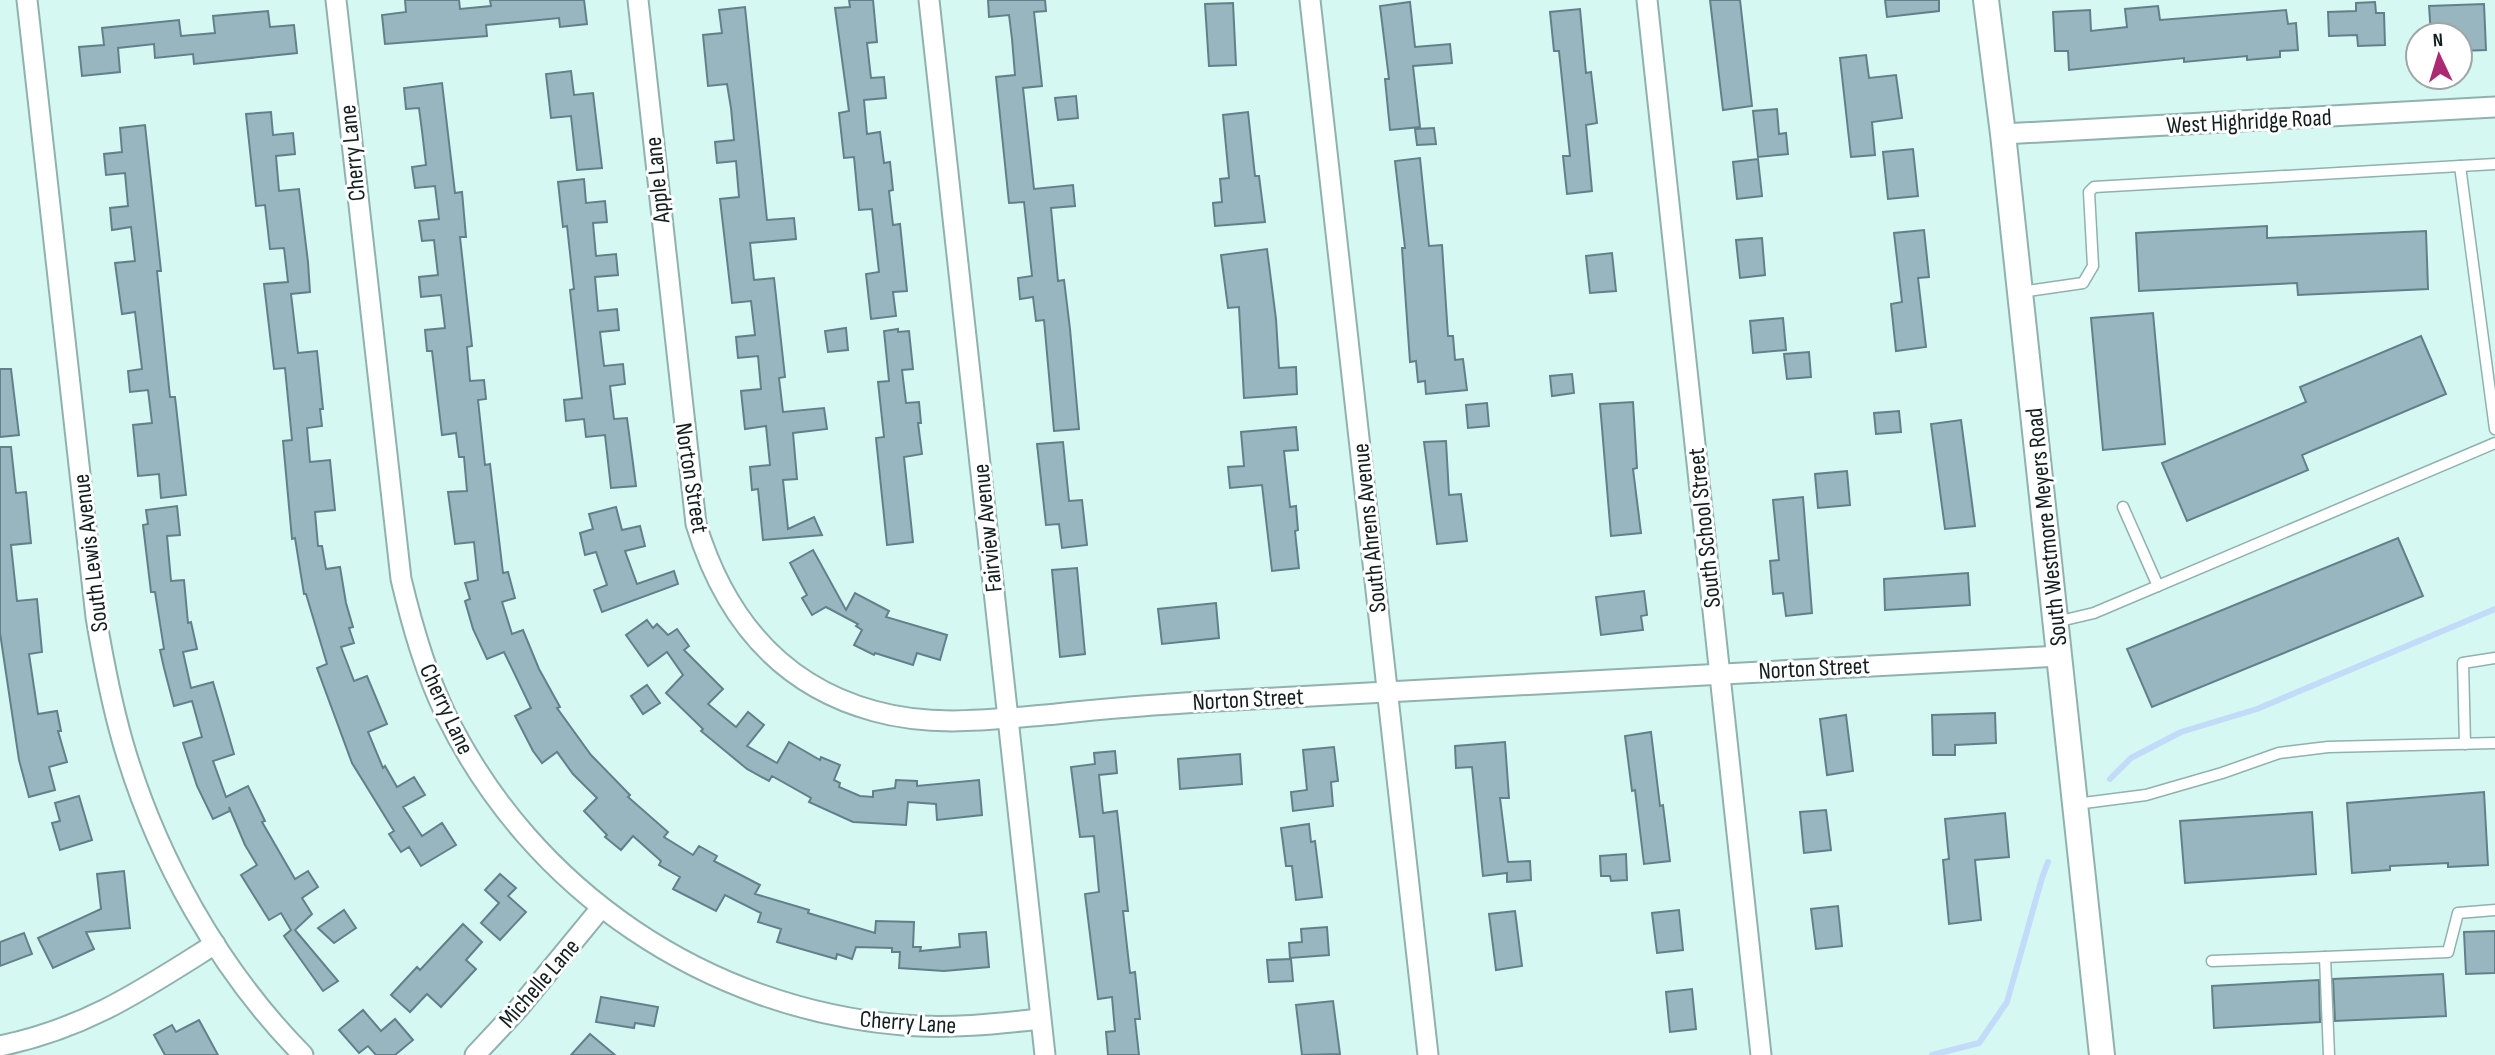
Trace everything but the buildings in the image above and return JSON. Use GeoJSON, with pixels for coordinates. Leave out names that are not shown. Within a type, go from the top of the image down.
{"type":"FeatureCollection","features":[{"type":"Feature","properties":{"kind":"street","name":"South Lewis Avenue"},"geometry":{"type":"LineString","coordinates":[[27,0],[96,617],[107,683],[123,744],[143,802],[168,859],[215,944],[253,997],[303,1055]]}},
{"type":"Feature","properties":{"kind":"street","name":"Cherry Lane"},"geometry":{"type":"LineString","coordinates":[[335,0],[401,579],[426,668],[445,713],[482,778],[532,843],[559,872],[601,908],[665,951],[716,978],[802,1008],[852,1019],[904,1026],[951,1026],[1040,1019]]}},
{"type":"Feature","properties":{"kind":"street","name":"Apple Lane"},"geometry":{"type":"LineString","coordinates":[[638,0],[677,360]]}},
{"type":"Feature","properties":{"kind":"street","name":"Fairview Avenue"},"geometry":{"type":"LineString","coordinates":[[929,0],[1045,1055]]}},
{"type":"Feature","properties":{"kind":"street","name":"South Ahrens Avenue"},"geometry":{"type":"LineString","coordinates":[[1310,0],[1428,1055]]}},
{"type":"Feature","properties":{"kind":"street","name":"South School Street"},"geometry":{"type":"LineString","coordinates":[[1647,0],[1761,1055]]}},
{"type":"Feature","properties":{"kind":"street","name":"South Westmore Meyers Road"},"geometry":{"type":"LineString","coordinates":[[1986,0],[2003,134],[2102,1055]]}},
{"type":"Feature","properties":{"kind":"street","name":"West Highridge Road"},"geometry":{"type":"LineString","coordinates":[[2003,134],[2495,107]]}},
{"type":"Feature","properties":{"kind":"street","name":"Norton Street"},"geometry":{"type":"LineString","coordinates":[[677,360],[696,524],[707,560],[721,590],[736,614],[775,658],[828,694],[876,712],[923,720],[956,722],[1152,705],[1719,672],[2060,656]]}},
{"type":"Feature","properties":{"kind":"street","name":"Michelle Lane"},"geometry":{"type":"LineString","coordinates":[[475,1055],[518,1009],[601,908]]}},
{"type":"Feature","properties":{"kind":"street"},"geometry":{"type":"LineString","coordinates":[[0,1046],[56,1032],[94,1017],[129,999],[215,944]]}},
{"type":"Feature","properties":{"kind":"lane"},"geometry":{"type":"LineString","coordinates":[[2020,292],[2083,283],[2093,267],[2089,192],[2094,187],[2495,164]]}},
{"type":"Feature","properties":{"kind":"lane"},"geometry":{"type":"LineString","coordinates":[[2460,166],[2495,429]]}},
{"type":"Feature","properties":{"kind":"lane"},"geometry":{"type":"LineString","coordinates":[[2056,622],[2089,615],[2495,443]]}},
{"type":"Feature","properties":{"kind":"lane"},"geometry":{"type":"LineString","coordinates":[[2123,507],[2158,586]]}},
{"type":"Feature","properties":{"kind":"lane"},"geometry":{"type":"LineString","coordinates":[[2465,744],[2463,663],[2495,658]]}},
{"type":"Feature","properties":{"kind":"lane"},"geometry":{"type":"LineString","coordinates":[[2076,804],[2146,795],[2279,753],[2328,747],[2495,743]]}},
{"type":"Feature","properties":{"kind":"lane"},"geometry":{"type":"LineString","coordinates":[[2212,961],[2448,952],[2458,913],[2495,909]]}},
{"type":"Feature","properties":{"kind":"lane"},"geometry":{"type":"LineString","coordinates":[[2325,957],[2329,1055]]}},
{"type":"Feature","properties":{"kind":"waterway"},"geometry":{"type":"LineString","coordinates":[[2110,779],[2131,758],[2181,732],[2257,709],[2495,609]]}},
{"type":"Feature","properties":{"kind":"waterway"},"geometry":{"type":"LineString","coordinates":[[1932,1055],[1979,1043],[2007,1002],[2048,862]]}}]}
